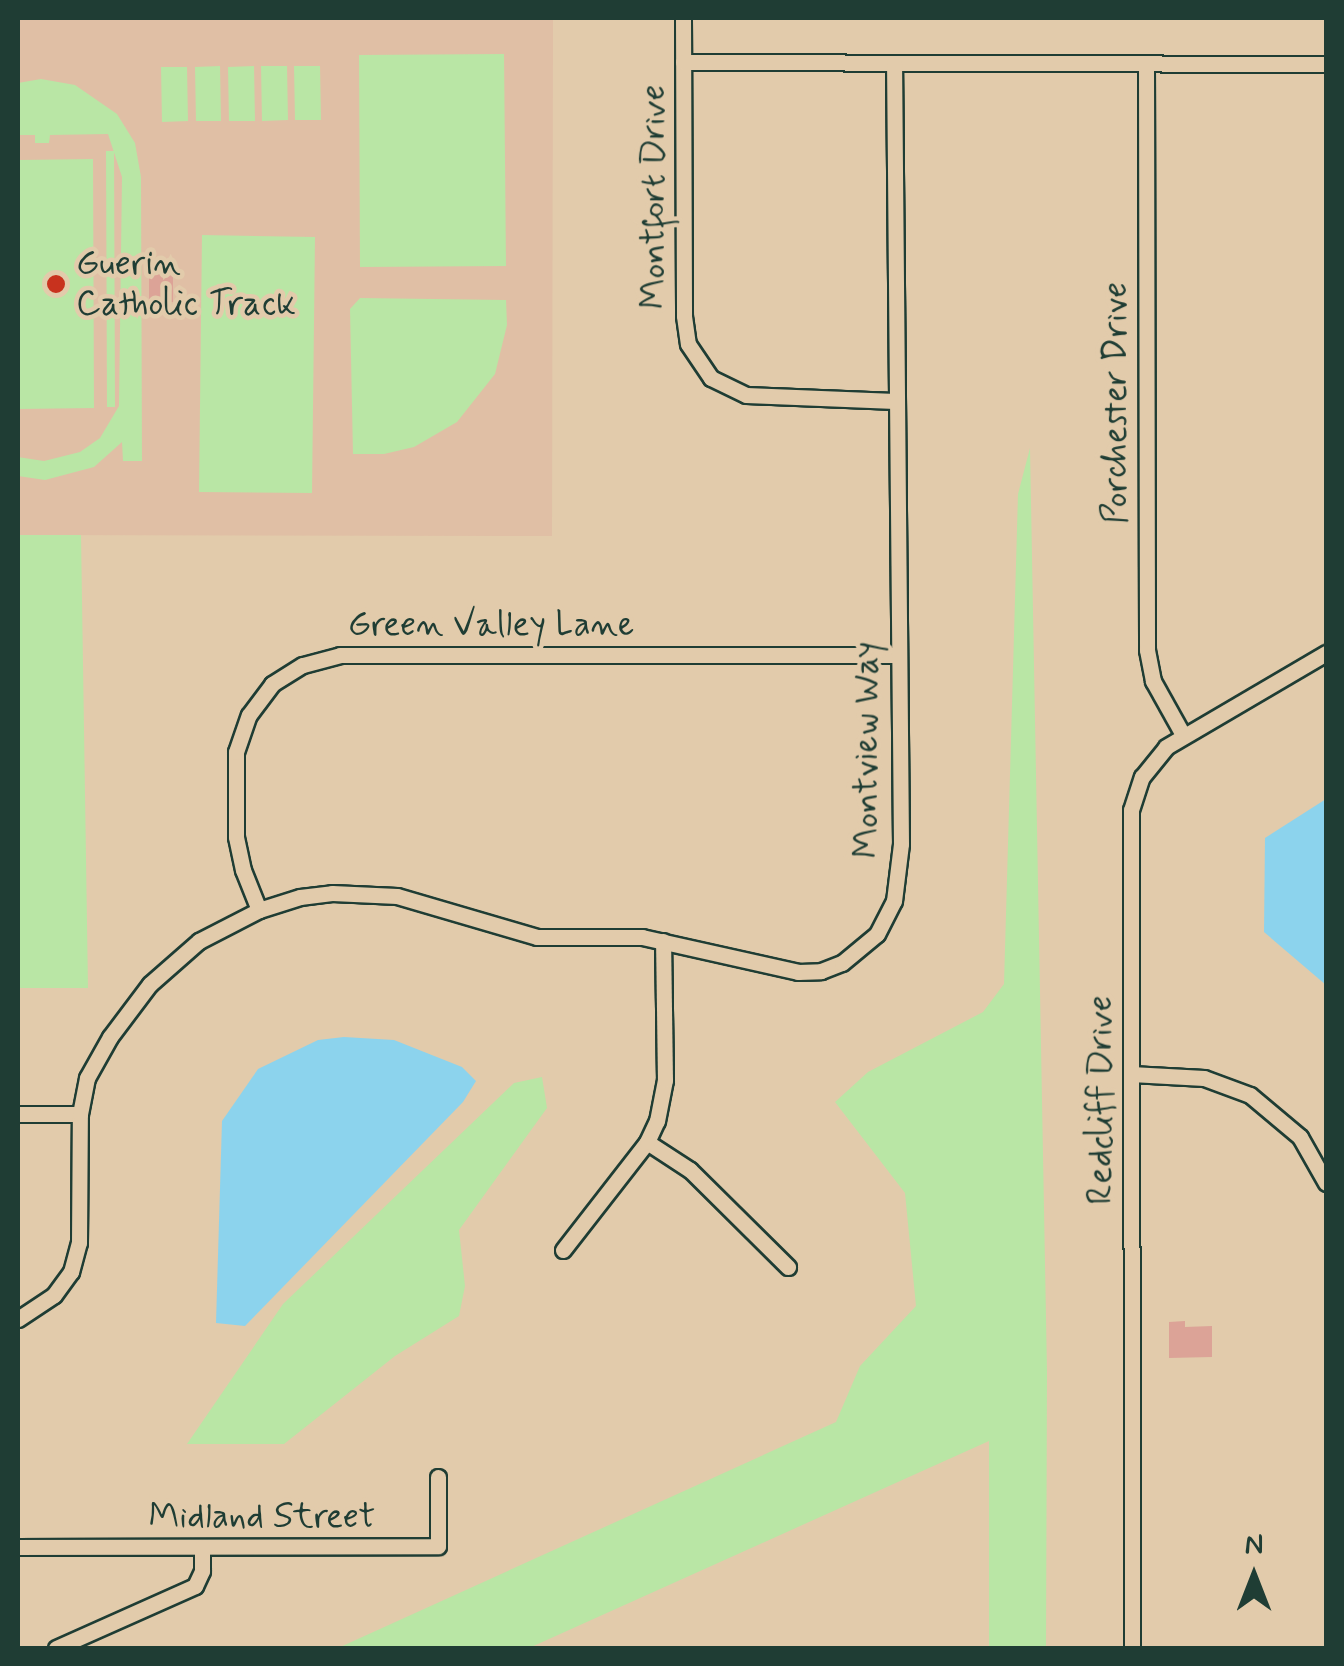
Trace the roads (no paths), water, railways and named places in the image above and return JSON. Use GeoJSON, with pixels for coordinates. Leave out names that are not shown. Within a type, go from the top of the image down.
{"type":"FeatureCollection","features":[{"type":"Feature","properties":{"kind":"street","name":"Montfort Drive"},"geometry":{"type":"LineString","coordinates":[[683,18],[684,316],[688,344],[705,372],[728,390],[746,395],[896,401]]}},
{"type":"Feature","properties":{"kind":"street"},"geometry":{"type":"LineString","coordinates":[[684,62],[1326,64]]}},
{"type":"Feature","properties":{"kind":"street","name":"Montview Way"},"geometry":{"type":"LineString","coordinates":[[18,1319],[54,1295],[70,1272],[79,1242],[80,1114],[87,1078],[110,1037],[150,984],[199,941],[259,910],[300,897],[372,894],[424,900],[537,937],[642,936],[798,972],[821,972],[842,963],[876,934],[894,901],[901,844],[894,63]]}},
{"type":"Feature","properties":{"kind":"street","name":"Porchester Drive"},"geometry":{"type":"LineString","coordinates":[[1146,64],[1147,650],[1153,681],[1183,734]]}},
{"type":"Feature","properties":{"kind":"street","name":"Redcliff Drive"},"geometry":{"type":"LineString","coordinates":[[1132,1648],[1131,810],[1146,770],[1183,734],[1326,653]]}},
{"type":"Feature","properties":{"kind":"street","name":"Green Valley Lane"},"geometry":{"type":"LineString","coordinates":[[259,910],[242,870],[236,837],[236,752],[249,715],[272,684],[303,665],[340,654],[898,655]]}},
{"type":"Feature","properties":{"kind":"street"},"geometry":{"type":"LineString","coordinates":[[563,1250],[647,1142],[663,1102],[664,941]]}},
{"type":"Feature","properties":{"kind":"street"},"geometry":{"type":"LineString","coordinates":[[1131,1074],[1204,1078],[1250,1095],[1300,1137],[1326,1183]]}},
{"type":"Feature","properties":{"kind":"street"},"geometry":{"type":"LineString","coordinates":[[18,1114],[80,1114]]}},
{"type":"Feature","properties":{"kind":"street"},"geometry":{"type":"LineString","coordinates":[[647,1142],[690,1170],[788,1266]]}},
{"type":"Feature","properties":{"kind":"street","name":"Midland Street"},"geometry":{"type":"LineString","coordinates":[[18,1547],[438,1546],[438,1477]]}},
{"type":"Feature","properties":{"kind":"street"},"geometry":{"type":"LineString","coordinates":[[56,1648],[195,1586],[202,1571],[202,1547]]}},
{"type":"Feature","properties":{"kind":"water"},"geometry":{"type":"Polygon","coordinates":[[[1326,799],[1326,985],[1264,932],[1265,838],[1326,799]]]}},
{"type":"Feature","properties":{"kind":"water"},"geometry":{"type":"Polygon","coordinates":[[[318,1040],[394,1040],[462,1067],[476,1081],[463,1102],[245,1326],[216,1323],[222,1121],[258,1069],[318,1040]]]}},
{"type":"Feature","properties":{"kind":"place","name":"Guerin Catholic Track"},"geometry":{"type":"Point","coordinates":[56,284]}}]}
